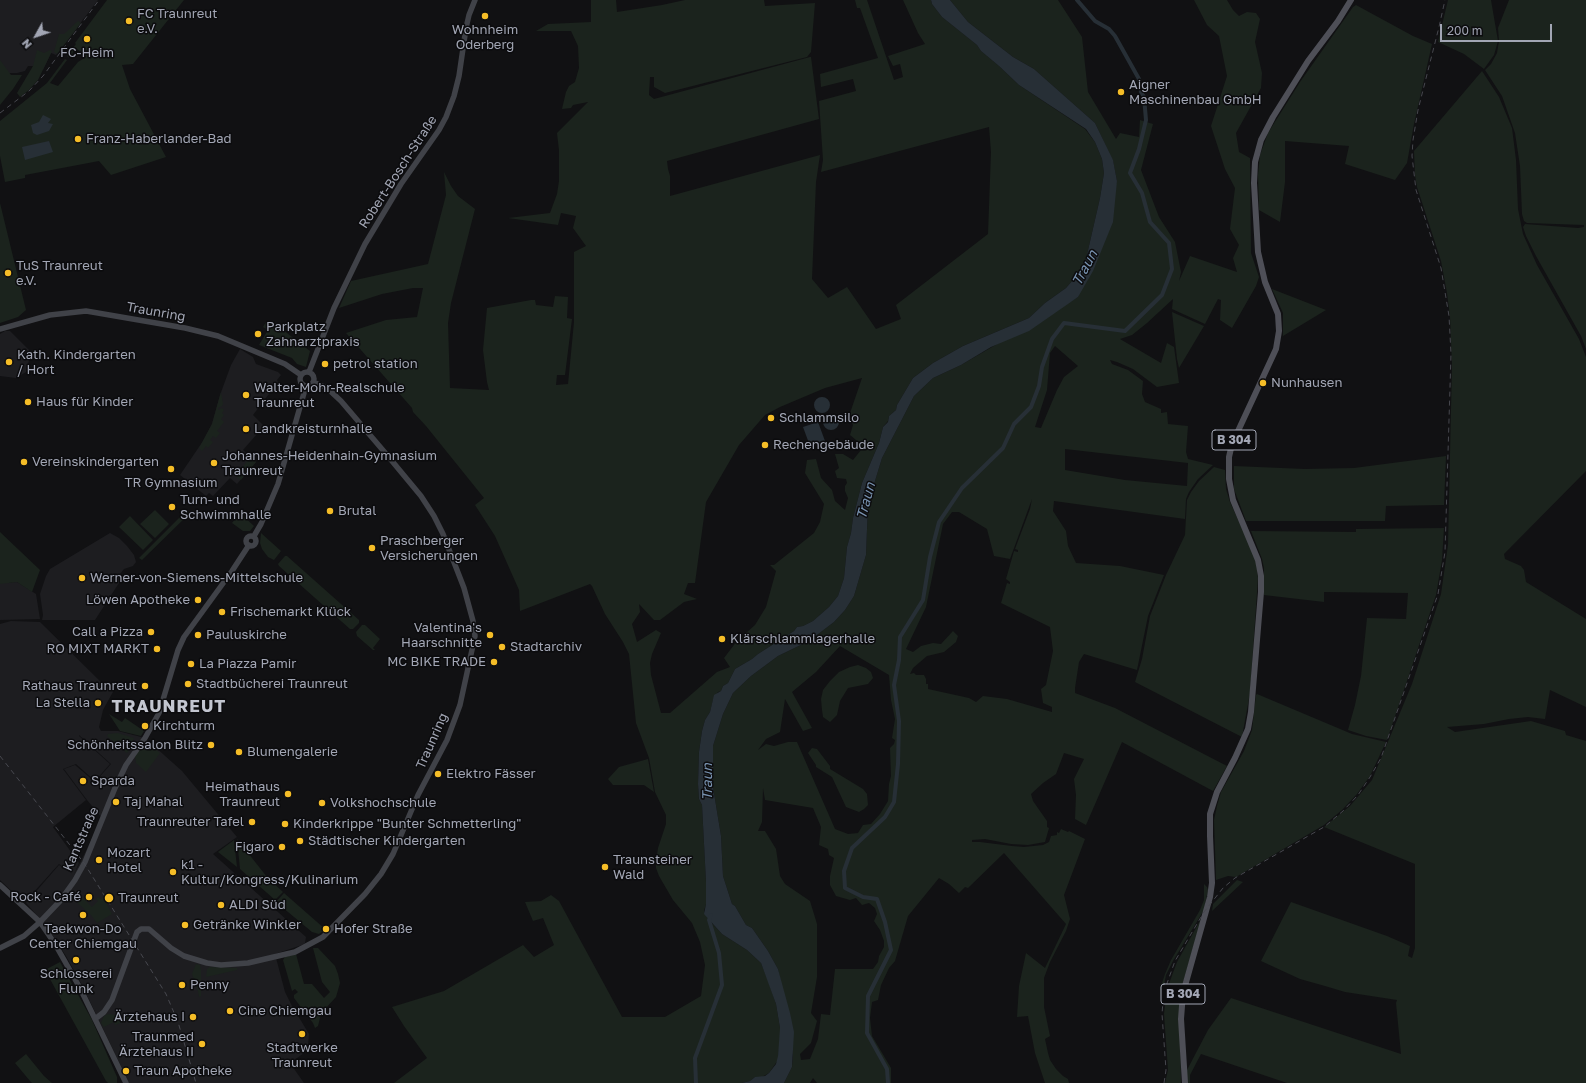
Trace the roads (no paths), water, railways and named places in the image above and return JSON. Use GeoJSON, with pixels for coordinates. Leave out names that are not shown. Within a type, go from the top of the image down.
{"type":"FeatureCollection","features":[{"type":"Feature","properties":{"kind":"main road","name":"B 304"},"geometry":{"type":"LineString","coordinates":[[1184,1083],[1181,1019],[1183,993],[1210,897],[1212,883],[1210,814],[1217,792],[1248,729],[1251,712],[1260,599],[1258,560],[1233,500],[1229,479],[1230,457],[1233,441],[1276,350],[1279,335],[1278,314],[1265,282],[1258,252],[1254,179],[1255,162],[1261,140],[1273,117],[1308,62],[1338,21],[1351,0]]}},
{"type":"Feature","properties":{"kind":"street","name":"Robert-Bosch-Straße"},"geometry":{"type":"LineString","coordinates":[[309,372],[334,308],[364,244],[400,184],[439,130],[446,117],[454,96],[459,76],[466,28],[475,0]]}},
{"type":"Feature","properties":{"kind":"street","name":"Traunring"},"geometry":{"type":"LineString","coordinates":[[0,329],[50,315],[86,311],[184,328],[218,336],[285,364],[301,375]]}},
{"type":"Feature","properties":{"kind":"street"},"geometry":{"type":"LineString","coordinates":[[305,372],[309,372],[314,376],[314,382],[311,385],[306,386],[300,382],[301,375],[305,372]]}},
{"type":"Feature","properties":{"kind":"street","name":"Traunring"},"geometry":{"type":"LineString","coordinates":[[95,1019],[104,1012],[112,1000],[138,932],[143,928],[149,929],[166,945],[184,956],[207,963],[221,965],[248,962],[295,952],[320,939],[365,894],[381,874],[393,854],[416,800],[447,740],[462,699],[475,636],[473,621],[464,588],[441,529],[421,496],[341,401],[327,388],[314,382]]}},
{"type":"Feature","properties":{"kind":"street","name":"Kantstraße"},"geometry":{"type":"LineString","coordinates":[[0,948],[24,936],[40,922],[60,901],[76,880],[115,788],[131,756],[145,738],[159,713],[178,650],[188,632],[249,545],[246,541],[247,538],[249,536],[254,536],[261,524],[278,484],[306,386]]}},
{"type":"Feature","properties":{"kind":"street"},"geometry":{"type":"LineString","coordinates":[[0,885],[40,922],[60,952],[126,1083]]}},
{"type":"Feature","properties":{"kind":"water","name":"Traun"},"geometry":{"type":"Polygon","coordinates":[[[931,0],[950,0],[968,22],[1013,57],[1034,69],[1095,123],[1113,160],[1117,181],[1113,222],[1093,271],[1078,297],[1029,331],[991,347],[961,365],[933,378],[914,396],[882,458],[868,504],[866,555],[854,596],[845,610],[834,622],[809,641],[778,656],[751,676],[733,693],[723,714],[713,746],[713,787],[721,836],[723,876],[732,904],[735,906],[746,925],[752,928],[778,969],[794,1032],[792,1067],[784,1083],[742,1083],[750,1081],[755,1077],[765,1076],[776,1064],[780,1028],[776,1004],[761,963],[747,950],[722,934],[704,914],[706,904],[706,882],[702,805],[699,799],[698,784],[699,752],[702,731],[705,720],[710,712],[714,695],[721,691],[723,686],[728,683],[735,669],[794,631],[797,627],[813,621],[829,607],[838,596],[844,578],[847,547],[862,483],[879,443],[883,427],[888,422],[889,416],[896,410],[897,405],[913,378],[933,363],[963,346],[1029,318],[1045,303],[1066,288],[1079,273],[1086,259],[1100,198],[1104,173],[1102,159],[1095,142],[1086,129],[1019,85],[981,51],[977,45],[942,17],[932,4],[931,0]]]}},
{"type":"Feature","properties":{"kind":"water"},"geometry":{"type":"Polygon","coordinates":[[[43,115],[51,119],[48,123],[53,124],[49,131],[37,135],[33,133],[31,125],[39,122],[43,115]]]}},
{"type":"Feature","properties":{"kind":"water"},"geometry":{"type":"Polygon","coordinates":[[[49,141],[53,152],[25,160],[22,147],[49,141]]]}},
{"type":"Feature","properties":{"kind":"water"},"geometry":{"type":"Polygon","coordinates":[[[822,397],[828,399],[830,405],[828,411],[822,413],[816,411],[814,405],[816,399],[822,397]]]}},
{"type":"Feature","properties":{"kind":"water"},"geometry":{"type":"Polygon","coordinates":[[[828,414],[834,414],[839,419],[837,428],[834,430],[828,430],[823,425],[823,419],[828,414]]]}},
{"type":"Feature","properties":{"kind":"water"},"geometry":{"type":"Polygon","coordinates":[[[818,422],[825,441],[810,446],[803,427],[818,422]]]}},
{"type":"Feature","properties":{"kind":"waterway"},"geometry":{"type":"LineString","coordinates":[[888,1083],[887,1069],[867,1033],[868,996],[891,950],[885,922],[877,899],[863,897],[845,888],[844,871],[852,848],[885,817],[894,802],[898,764],[899,721],[894,685],[899,660],[900,637],[923,600],[930,557],[939,522],[962,488],[1003,448],[1014,424],[1031,407],[1039,386],[1042,367],[1052,339],[1064,323],[1125,331],[1162,295],[1172,269],[1169,243],[1150,222],[1142,193],[1130,173],[1139,149],[1146,120],[1144,97],[1141,92],[1139,79],[1115,36],[1109,29],[1095,21],[1077,0]]}},
{"type":"Feature","properties":{"kind":"waterway"},"geometry":{"type":"LineString","coordinates":[[696,1083],[695,1058],[722,985],[719,953],[709,920],[711,915]]}},
{"type":"Feature","properties":{"kind":"railway"},"geometry":{"type":"LineString","coordinates":[[0,113],[29,91],[43,76],[99,0]]}},
{"type":"Feature","properties":{"kind":"railway"},"geometry":{"type":"LineString","coordinates":[[1164,1083],[1166,1070],[1162,1014],[1163,1001],[1165,989],[1175,961],[1204,912],[1223,888],[1235,878],[1324,827],[1343,811],[1358,795],[1381,758],[1438,594],[1445,552],[1451,354],[1449,316],[1441,268],[1416,190],[1412,156],[1418,110],[1445,0]]}},
{"type":"Feature","properties":{"kind":"railway"},"geometry":{"type":"LineString","coordinates":[[0,756],[84,863],[166,994],[178,1022],[196,1083]]}},
{"type":"Feature","properties":{"kind":"place","name":"Wohnheim Oderberg"},"geometry":{"type":"Point","coordinates":[485,16]}},
{"type":"Feature","properties":{"kind":"place","name":"FC Traunreut e.V."},"geometry":{"type":"Point","coordinates":[129,21]}},
{"type":"Feature","properties":{"kind":"place","name":"FC-Heim"},"geometry":{"type":"Point","coordinates":[87,39]}},
{"type":"Feature","properties":{"kind":"place","name":"Aigner Maschinenbau GmbH"},"geometry":{"type":"Point","coordinates":[1121,92]}},
{"type":"Feature","properties":{"kind":"place","name":"Franz-Haberlander-Bad"},"geometry":{"type":"Point","coordinates":[78,139]}},
{"type":"Feature","properties":{"kind":"place","name":"TuS Traunreut e.V."},"geometry":{"type":"Point","coordinates":[8,273]}},
{"type":"Feature","properties":{"kind":"place","name":"Parkplatz Zahnarztpraxis"},"geometry":{"type":"Point","coordinates":[258,334]}},
{"type":"Feature","properties":{"kind":"place","name":"Kath. Kindergarten / Hort"},"geometry":{"type":"Point","coordinates":[9,362]}},
{"type":"Feature","properties":{"kind":"place","name":"petrol station"},"geometry":{"type":"Point","coordinates":[325,364]}},
{"type":"Feature","properties":{"kind":"place","name":"Nunhausen"},"geometry":{"type":"Point","coordinates":[1263,383]}},
{"type":"Feature","properties":{"kind":"place","name":"Walter-Mohr-Realschule Traunreut"},"geometry":{"type":"Point","coordinates":[246,395]}},
{"type":"Feature","properties":{"kind":"place","name":"Haus für Kinder"},"geometry":{"type":"Point","coordinates":[28,402]}},
{"type":"Feature","properties":{"kind":"place","name":"Schlammsilo"},"geometry":{"type":"Point","coordinates":[771,418]}},
{"type":"Feature","properties":{"kind":"place","name":"Landkreisturnhalle"},"geometry":{"type":"Point","coordinates":[246,429]}},
{"type":"Feature","properties":{"kind":"place","name":"Rechengebäude"},"geometry":{"type":"Point","coordinates":[765,445]}},
{"type":"Feature","properties":{"kind":"place","name":"Vereinskindergarten"},"geometry":{"type":"Point","coordinates":[24,462]}},
{"type":"Feature","properties":{"kind":"place","name":"Johannes-Heidenhain-Gymnasium Traunreut"},"geometry":{"type":"Point","coordinates":[214,463]}},
{"type":"Feature","properties":{"kind":"place","name":"TR Gymnasium"},"geometry":{"type":"Point","coordinates":[171,469]}},
{"type":"Feature","properties":{"kind":"place","name":"Turn- und Schwimmhalle"},"geometry":{"type":"Point","coordinates":[172,507]}},
{"type":"Feature","properties":{"kind":"place","name":"Brutal"},"geometry":{"type":"Point","coordinates":[330,511]}},
{"type":"Feature","properties":{"kind":"place","name":"Praschberger Versicherungen"},"geometry":{"type":"Point","coordinates":[372,548]}},
{"type":"Feature","properties":{"kind":"place","name":"Werner-von-Siemens-Mittelschule"},"geometry":{"type":"Point","coordinates":[82,578]}},
{"type":"Feature","properties":{"kind":"place","name":"Löwen Apotheke"},"geometry":{"type":"Point","coordinates":[198,600]}},
{"type":"Feature","properties":{"kind":"place","name":"Frischemarkt Klück"},"geometry":{"type":"Point","coordinates":[222,612]}},
{"type":"Feature","properties":{"kind":"place","name":"Call a Pizza"},"geometry":{"type":"Point","coordinates":[151,632]}},
{"type":"Feature","properties":{"kind":"place","name":"Pauluskirche"},"geometry":{"type":"Point","coordinates":[198,635]}},
{"type":"Feature","properties":{"kind":"place","name":"Valentina's Haarschnitte"},"geometry":{"type":"Point","coordinates":[490,635]}},
{"type":"Feature","properties":{"kind":"place","name":"Klärschlammlagerhalle"},"geometry":{"type":"Point","coordinates":[722,639]}},
{"type":"Feature","properties":{"kind":"place","name":"Stadtarchiv"},"geometry":{"type":"Point","coordinates":[502,647]}},
{"type":"Feature","properties":{"kind":"place","name":"RO MIXT MARKT"},"geometry":{"type":"Point","coordinates":[157,649]}},
{"type":"Feature","properties":{"kind":"place","name":"MC BIKE TRADE"},"geometry":{"type":"Point","coordinates":[494,662]}},
{"type":"Feature","properties":{"kind":"place","name":"La Piazza Pamir"},"geometry":{"type":"Point","coordinates":[191,664]}},
{"type":"Feature","properties":{"kind":"place","name":"Stadtbücherei Traunreut"},"geometry":{"type":"Point","coordinates":[188,684]}},
{"type":"Feature","properties":{"kind":"place","name":"Rathaus Traunreut"},"geometry":{"type":"Point","coordinates":[145,686]}},
{"type":"Feature","properties":{"kind":"place","name":"La Stella"},"geometry":{"type":"Point","coordinates":[98,703]}},
{"type":"Feature","properties":{"kind":"place","name":"Kirchturm"},"geometry":{"type":"Point","coordinates":[145,726]}},
{"type":"Feature","properties":{"kind":"place","name":"Schönheitssalon Blitz"},"geometry":{"type":"Point","coordinates":[211,745]}},
{"type":"Feature","properties":{"kind":"place","name":"Blumengalerie"},"geometry":{"type":"Point","coordinates":[239,752]}},
{"type":"Feature","properties":{"kind":"place","name":"Elektro Fässer"},"geometry":{"type":"Point","coordinates":[438,774]}},
{"type":"Feature","properties":{"kind":"place","name":"Sparda"},"geometry":{"type":"Point","coordinates":[83,781]}},
{"type":"Feature","properties":{"kind":"place","name":"Heimathaus Traunreut"},"geometry":{"type":"Point","coordinates":[288,794]}},
{"type":"Feature","properties":{"kind":"place","name":"Taj Mahal"},"geometry":{"type":"Point","coordinates":[116,802]}},
{"type":"Feature","properties":{"kind":"place","name":"Volkshochschule"},"geometry":{"type":"Point","coordinates":[322,803]}},
{"type":"Feature","properties":{"kind":"place","name":"Traunreuter Tafel"},"geometry":{"type":"Point","coordinates":[252,822]}},
{"type":"Feature","properties":{"kind":"place","name":"Kinderkrippe \"Bunter Schmetterling\""},"geometry":{"type":"Point","coordinates":[285,824]}},
{"type":"Feature","properties":{"kind":"place","name":"Städtischer Kindergarten"},"geometry":{"type":"Point","coordinates":[300,841]}},
{"type":"Feature","properties":{"kind":"place","name":"Figaro"},"geometry":{"type":"Point","coordinates":[282,847]}},
{"type":"Feature","properties":{"kind":"place","name":"Mozart Hotel"},"geometry":{"type":"Point","coordinates":[99,860]}},
{"type":"Feature","properties":{"kind":"place","name":"Traunsteiner Wald"},"geometry":{"type":"Point","coordinates":[605,867]}},
{"type":"Feature","properties":{"kind":"place","name":"k1 - Kultur/Kongress/Kulinarium"},"geometry":{"type":"Point","coordinates":[173,872]}},
{"type":"Feature","properties":{"kind":"place","name":"Rock - Café"},"geometry":{"type":"Point","coordinates":[89,897]}},
{"type":"Feature","properties":{"kind":"place","name":"Traunreut"},"geometry":{"type":"Point","coordinates":[109,898]}},
{"type":"Feature","properties":{"kind":"place","name":"ALDI Süd"},"geometry":{"type":"Point","coordinates":[221,905]}},
{"type":"Feature","properties":{"kind":"place","name":"Taekwon-Do Center Chiemgau"},"geometry":{"type":"Point","coordinates":[83,915]}},
{"type":"Feature","properties":{"kind":"place","name":"Getränke Winkler"},"geometry":{"type":"Point","coordinates":[185,925]}},
{"type":"Feature","properties":{"kind":"place","name":"Hofer Straße"},"geometry":{"type":"Point","coordinates":[326,929]}},
{"type":"Feature","properties":{"kind":"place","name":"Schlosserei Flunk"},"geometry":{"type":"Point","coordinates":[76,960]}},
{"type":"Feature","properties":{"kind":"place","name":"Penny"},"geometry":{"type":"Point","coordinates":[182,985]}},
{"type":"Feature","properties":{"kind":"place","name":"Cine Chiemgau"},"geometry":{"type":"Point","coordinates":[230,1011]}},
{"type":"Feature","properties":{"kind":"place","name":"Ärztehaus I"},"geometry":{"type":"Point","coordinates":[193,1017]}},
{"type":"Feature","properties":{"kind":"place","name":"Stadtwerke Traunreut"},"geometry":{"type":"Point","coordinates":[302,1034]}},
{"type":"Feature","properties":{"kind":"place","name":"Traunmed Ärztehaus II"},"geometry":{"type":"Point","coordinates":[202,1044]}},
{"type":"Feature","properties":{"kind":"place","name":"Traun Apotheke"},"geometry":{"type":"Point","coordinates":[126,1071]}},
{"type":"Feature","properties":{"kind":"district","name":"TRAUNREUT"},"geometry":{"type":"Point","coordinates":[169,707]}}]}
